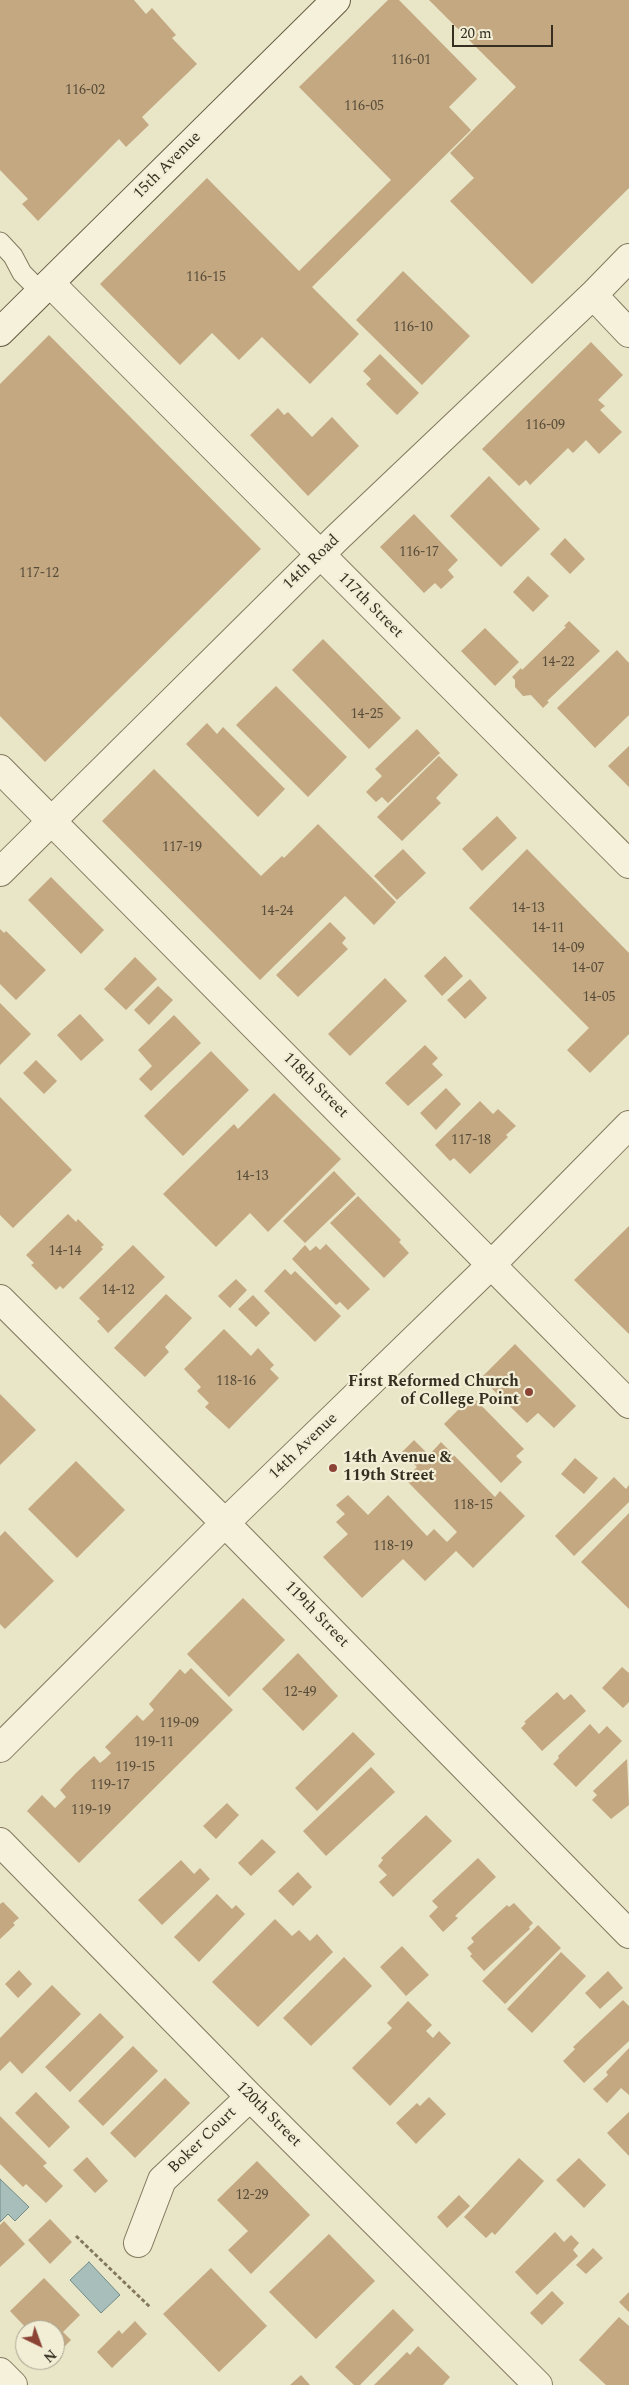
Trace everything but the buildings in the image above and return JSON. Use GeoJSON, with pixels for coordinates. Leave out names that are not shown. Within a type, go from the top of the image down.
{"type":"FeatureCollection","features":[{"type":"Feature","properties":{"kind":"street","name":"15th Avenue"},"geometry":{"type":"LineString","coordinates":[[0,332],[336,0]]}},
{"type":"Feature","properties":{"kind":"street","name":"14th Road"},"geometry":{"type":"LineString","coordinates":[[0,872],[320,555],[593,295],[629,258]]}},
{"type":"Feature","properties":{"kind":"street","name":"117th Street"},"geometry":{"type":"LineString","coordinates":[[45,287],[320,555],[629,864]]}},
{"type":"Feature","properties":{"kind":"street"},"geometry":{"type":"LineString","coordinates":[[593,295],[629,332]]}},
{"type":"Feature","properties":{"kind":"street","name":"118th Street"},"geometry":{"type":"LineString","coordinates":[[0,769],[629,1404]]}},
{"type":"Feature","properties":{"kind":"street","name":"14th Avenue"},"geometry":{"type":"LineString","coordinates":[[0,1748],[226,1523],[492,1264],[629,1125]]}},
{"type":"Feature","properties":{"kind":"street","name":"119th Street"},"geometry":{"type":"LineString","coordinates":[[0,1299],[226,1523],[629,1934]]}},
{"type":"Feature","properties":{"kind":"street","name":"120th Street"},"geometry":{"type":"LineString","coordinates":[[0,1842],[250,2097],[538,2385]]}},
{"type":"Feature","properties":{"kind":"street","name":"Boker Court"},"geometry":{"type":"LineString","coordinates":[[138,2243],[162,2180],[250,2097]]}},
{"type":"Feature","properties":{"kind":"street"},"geometry":{"type":"LineString","coordinates":[[0,2372],[13,2385]]}},
{"type":"Feature","properties":{"kind":"lane"},"geometry":{"type":"LineString","coordinates":[[0,242],[13,256],[22,273],[45,287]]}},
{"type":"Feature","properties":{"kind":"path"},"geometry":{"type":"LineString","coordinates":[[76,2236],[150,2308]]}},
{"type":"Feature","properties":{"kind":"water"},"geometry":{"type":"Polygon","coordinates":[[[0,2179],[29,2207],[15,2221],[8,2214],[0,2222],[0,2179]]]}},
{"type":"Feature","properties":{"kind":"water"},"geometry":{"type":"Polygon","coordinates":[[[89,2262],[120,2295],[101,2313],[70,2280],[89,2262]]]}},
{"type":"Feature","properties":{"kind":"place","name":"First Reformed Church of College Point"},"geometry":{"type":"Point","coordinates":[529,1392]}},
{"type":"Feature","properties":{"kind":"place","name":"14th Avenue & 119th Street"},"geometry":{"type":"Point","coordinates":[333,1468]}}]}
